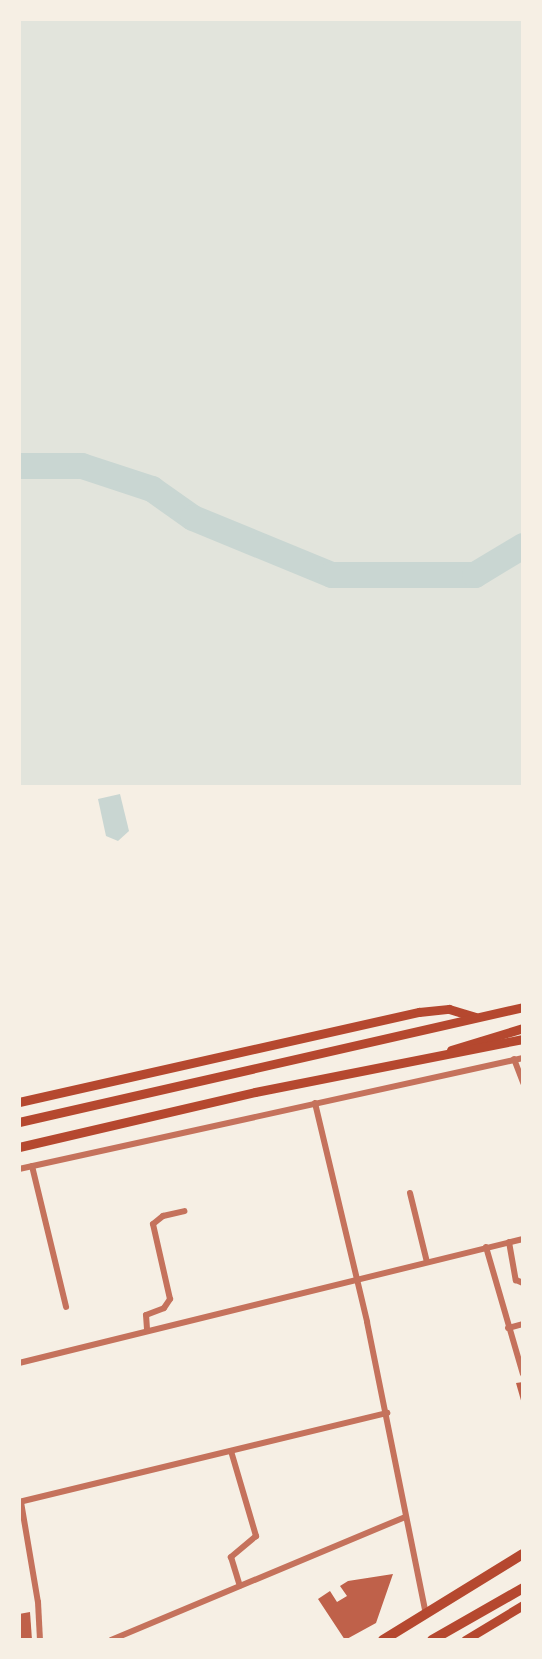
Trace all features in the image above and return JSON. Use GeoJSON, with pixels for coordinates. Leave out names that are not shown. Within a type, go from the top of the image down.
{"type":"FeatureCollection","features":[{"type":"Feature","properties":{"kind":"highway"},"geometry":{"type":"LineString","coordinates":[[383,1640],[523,1555]]}},
{"type":"Feature","properties":{"kind":"highway"},"geometry":{"type":"LineString","coordinates":[[432,1640],[523,1588]]}},
{"type":"Feature","properties":{"kind":"main road"},"geometry":{"type":"LineString","coordinates":[[19,1122],[521,1008]]}},
{"type":"Feature","properties":{"kind":"main road"},"geometry":{"type":"LineString","coordinates":[[19,1102],[419,1012],[449,1009],[477,1018]]}},
{"type":"Feature","properties":{"kind":"main road"},"geometry":{"type":"LineString","coordinates":[[412,1061],[523,1028]]}},
{"type":"Feature","properties":{"kind":"main road"},"geometry":{"type":"LineString","coordinates":[[19,1147],[204,1103],[523,1039]]}},
{"type":"Feature","properties":{"kind":"main road"},"geometry":{"type":"LineString","coordinates":[[465,1640],[523,1605]]}},
{"type":"Feature","properties":{"kind":"street"},"geometry":{"type":"LineString","coordinates":[[19,1170],[523,1058]]}},
{"type":"Feature","properties":{"kind":"street"},"geometry":{"type":"LineString","coordinates":[[514,1059],[523,1083]]}},
{"type":"Feature","properties":{"kind":"street"},"geometry":{"type":"LineString","coordinates":[[314,1103],[387,1413],[405,1517],[426,1614]]}},
{"type":"Feature","properties":{"kind":"street"},"geometry":{"type":"LineString","coordinates":[[32,1166],[66,1307]]}},
{"type":"Feature","properties":{"kind":"street"},"geometry":{"type":"LineString","coordinates":[[410,1193],[427,1262]]}},
{"type":"Feature","properties":{"kind":"street"},"geometry":{"type":"LineString","coordinates":[[148,1329],[146,1315],[164,1308],[170,1299],[153,1224],[163,1216],[184,1211]]}},
{"type":"Feature","properties":{"kind":"street"},"geometry":{"type":"LineString","coordinates":[[19,1363],[354,1278],[523,1239]]}},
{"type":"Feature","properties":{"kind":"street"},"geometry":{"type":"LineString","coordinates":[[509,1242],[516,1280],[523,1283]]}},
{"type":"Feature","properties":{"kind":"street"},"geometry":{"type":"LineString","coordinates":[[486,1247],[523,1374]]}},
{"type":"Feature","properties":{"kind":"street"},"geometry":{"type":"LineString","coordinates":[[508,1328],[523,1324]]}},
{"type":"Feature","properties":{"kind":"street"},"geometry":{"type":"LineString","coordinates":[[40,1640],[38,1602],[20,1502],[387,1413]]}},
{"type":"Feature","properties":{"kind":"street"},"geometry":{"type":"LineString","coordinates":[[231,1451],[256,1536],[232,1557],[240,1586]]}},
{"type":"Feature","properties":{"kind":"street"},"geometry":{"type":"LineString","coordinates":[[111,1640],[405,1517]]}},
{"type":"Feature","properties":{"kind":"shaded area"},"geometry":{"type":"Polygon","coordinates":[[[19,19],[523,19],[523,785],[19,785],[19,19]]]}},
{"type":"Feature","properties":{"kind":"shaded area"},"geometry":{"type":"Polygon","coordinates":[[[120,794],[129,831],[118,841],[106,836],[98,799],[120,794]]]}},
{"type":"Feature","properties":{"kind":"building"},"geometry":{"type":"Polygon","coordinates":[[[523,1382],[523,1404],[522,1404],[516,1383],[523,1382]]]}},
{"type":"Feature","properties":{"kind":"building"},"geometry":{"type":"Polygon","coordinates":[[[393,1574],[376,1623],[345,1640],[318,1599],[330,1591],[337,1602],[347,1596],[340,1586],[348,1581],[393,1574]]]}},
{"type":"Feature","properties":{"kind":"building"},"geometry":{"type":"Polygon","coordinates":[[[30,1612],[32,1640],[19,1640],[19,1614],[30,1612]]]}},
{"type":"Feature","properties":{"kind":"waterway"},"geometry":{"type":"LineString","coordinates":[[19,466],[82,466],[152,489],[193,518],[332,575],[475,575],[523,546]]}}]}
